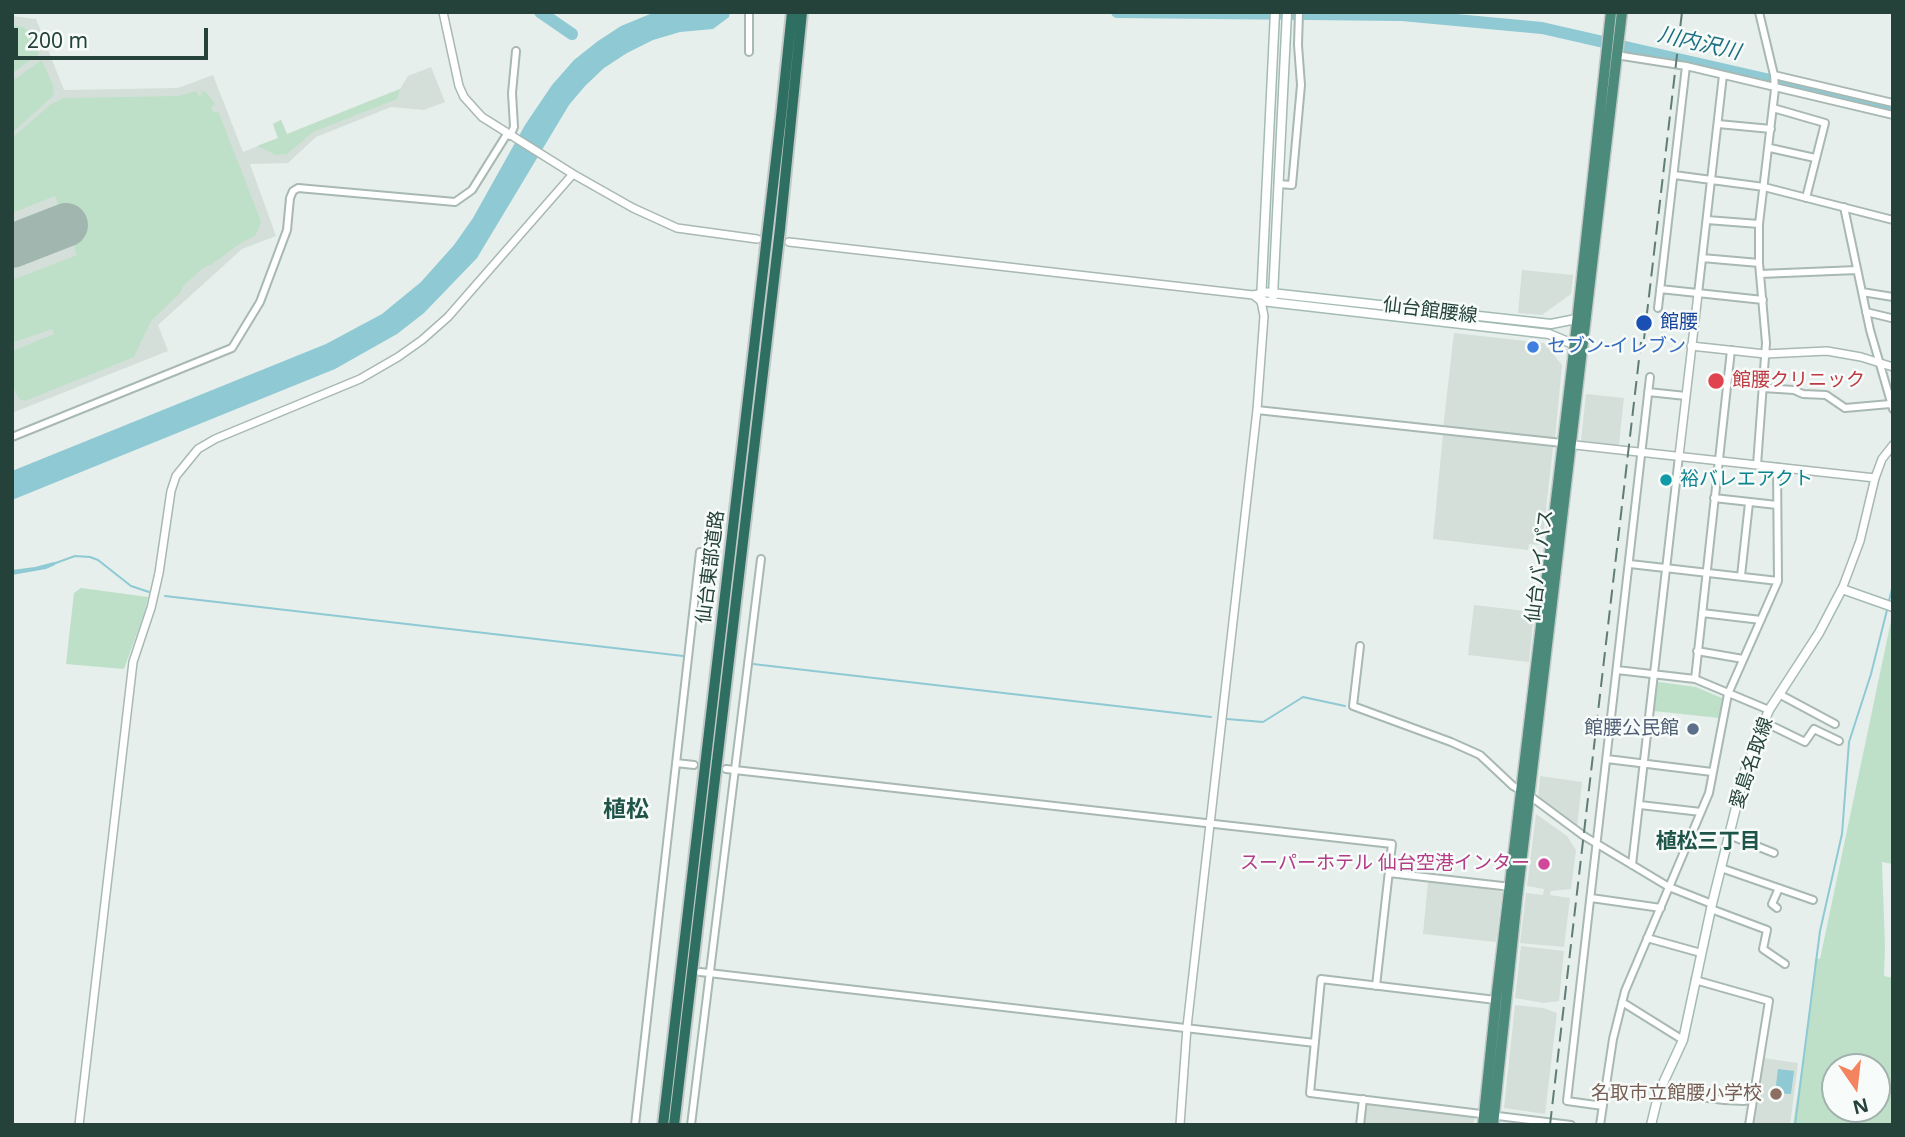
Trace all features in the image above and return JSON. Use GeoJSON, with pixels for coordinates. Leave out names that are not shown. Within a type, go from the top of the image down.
{"type":"FeatureCollection","features":[{"type":"Feature","properties":{"kind":"highway","name":"仙台東部道路"},"geometry":{"type":"LineString","coordinates":[[674,1125],[791,80],[792,12]]}},
{"type":"Feature","properties":{"kind":"highway","name":"仙台東部道路"},"geometry":{"type":"LineString","coordinates":[[663,1125],[791,80],[802,12]]}},
{"type":"Feature","properties":{"kind":"highway","name":"仙台バイパス"},"geometry":{"type":"LineString","coordinates":[[1611,12],[1613,46]]}},
{"type":"Feature","properties":{"kind":"highway","name":"仙台バイパス"},"geometry":{"type":"LineString","coordinates":[[1483,1125],[1491,1117],[1613,46],[1622,12]]}},
{"type":"Feature","properties":{"kind":"highway","name":"仙台バイパス"},"geometry":{"type":"LineString","coordinates":[[1491,1117],[1496,1000],[1526,794]]}},
{"type":"Feature","properties":{"kind":"main road"},"geometry":{"type":"LineString","coordinates":[[1259,296],[1275,12]]}},
{"type":"Feature","properties":{"kind":"main road"},"geometry":{"type":"LineString","coordinates":[[1273,298],[1287,12]]}},
{"type":"Feature","properties":{"kind":"main road","name":"仙台館腰線"},"geometry":{"type":"LineString","coordinates":[[1259,296],[1549,334],[1579,347]]}},
{"type":"Feature","properties":{"kind":"main road","name":"仙台館腰線"},"geometry":{"type":"LineString","coordinates":[[1273,298],[1550,324],[1582,318]]}},
{"type":"Feature","properties":{"kind":"main road"},"geometry":{"type":"LineString","coordinates":[[1842,589],[1889,606]]}},
{"type":"Feature","properties":{"kind":"main road","name":"愛島名取線"},"geometry":{"type":"LineString","coordinates":[[1651,1125],[1659,1092],[1683,1040],[1711,907],[1745,771],[1769,710],[1819,633],[1842,589]]}},
{"type":"Feature","properties":{"kind":"street"},"geometry":{"type":"LineString","coordinates":[[1278,184],[1292,185],[1301,85],[1299,12]]}},
{"type":"Feature","properties":{"kind":"street"},"geometry":{"type":"LineString","coordinates":[[1757,465],[1765,354],[1759,224],[1770,148],[1775,81],[1759,12]]}},
{"type":"Feature","properties":{"kind":"street"},"geometry":{"type":"LineString","coordinates":[[444,16],[456,78],[464,97],[482,117],[573,174],[633,208],[677,228],[757,239]]}},
{"type":"Feature","properties":{"kind":"street"},"geometry":{"type":"LineString","coordinates":[[749,16],[749,52]]}},
{"type":"Feature","properties":{"kind":"street"},"geometry":{"type":"LineString","coordinates":[[1613,46],[1723,75],[1775,81],[1893,103]]}},
{"type":"Feature","properties":{"kind":"street"},"geometry":{"type":"LineString","coordinates":[[12,437],[232,348],[260,302],[277,261],[288,230],[290,198],[298,188],[455,202],[472,190],[514,127],[512,93],[516,51]]}},
{"type":"Feature","properties":{"kind":"street"},"geometry":{"type":"LineString","coordinates":[[1658,308],[1686,66]]}},
{"type":"Feature","properties":{"kind":"street"},"geometry":{"type":"LineString","coordinates":[[1632,865],[1723,75]]}},
{"type":"Feature","properties":{"kind":"street"},"geometry":{"type":"LineString","coordinates":[[1775,81],[1893,116]]}},
{"type":"Feature","properties":{"kind":"street"},"geometry":{"type":"LineString","coordinates":[[1773,108],[1825,123],[1806,198]]}},
{"type":"Feature","properties":{"kind":"street"},"geometry":{"type":"LineString","coordinates":[[1718,124],[1771,130]]}},
{"type":"Feature","properties":{"kind":"street"},"geometry":{"type":"LineString","coordinates":[[1770,148],[1815,159]]}},
{"type":"Feature","properties":{"kind":"street"},"geometry":{"type":"LineString","coordinates":[[79,1125],[131,675],[159,573],[169,501],[176,476],[190,457],[215,439],[360,379],[422,340],[448,317],[573,174]]}},
{"type":"Feature","properties":{"kind":"street"},"geometry":{"type":"LineString","coordinates":[[1674,176],[1764,187],[1893,219]]}},
{"type":"Feature","properties":{"kind":"street"},"geometry":{"type":"LineString","coordinates":[[1763,388],[1826,395],[1845,408],[1891,406],[1866,312],[1844,207]]}},
{"type":"Feature","properties":{"kind":"street"},"geometry":{"type":"LineString","coordinates":[[1707,220],[1759,224]]}},
{"type":"Feature","properties":{"kind":"street"},"geometry":{"type":"LineString","coordinates":[[789,242],[1259,296],[1264,316],[1257,410],[1187,1027],[1180,1125]]}},
{"type":"Feature","properties":{"kind":"street"},"geometry":{"type":"LineString","coordinates":[[1702,258],[1759,262]]}},
{"type":"Feature","properties":{"kind":"street"},"geometry":{"type":"LineString","coordinates":[[1760,274],[1857,270]]}},
{"type":"Feature","properties":{"kind":"street"},"geometry":{"type":"LineString","coordinates":[[1660,289],[1763,300]]}},
{"type":"Feature","properties":{"kind":"street"},"geometry":{"type":"LineString","coordinates":[[1862,292],[1893,298]]}},
{"type":"Feature","properties":{"kind":"street"},"geometry":{"type":"LineString","coordinates":[[1264,316],[1273,298]]}},
{"type":"Feature","properties":{"kind":"street"},"geometry":{"type":"LineString","coordinates":[[1866,312],[1891,318]]}},
{"type":"Feature","properties":{"kind":"street"},"geometry":{"type":"LineString","coordinates":[[1691,346],[1765,354],[1828,351],[1893,368]]}},
{"type":"Feature","properties":{"kind":"street"},"geometry":{"type":"LineString","coordinates":[[1695,678],[1731,350]]}},
{"type":"Feature","properties":{"kind":"street"},"geometry":{"type":"LineString","coordinates":[[1603,1107],[1567,1101],[1650,377]]}},
{"type":"Feature","properties":{"kind":"street"},"geometry":{"type":"LineString","coordinates":[[1648,392],[1686,396]]}},
{"type":"Feature","properties":{"kind":"street"},"geometry":{"type":"LineString","coordinates":[[1257,410],[1875,478]]}},
{"type":"Feature","properties":{"kind":"street"},"geometry":{"type":"LineString","coordinates":[[1842,589],[1860,541],[1875,478],[1882,459],[1893,445]]}},
{"type":"Feature","properties":{"kind":"street"},"geometry":{"type":"LineString","coordinates":[[1600,1125],[1613,1039],[1622,1002],[1709,793],[1728,694],[1778,581],[1777,467]]}},
{"type":"Feature","properties":{"kind":"street"},"geometry":{"type":"LineString","coordinates":[[1714,498],[1777,505]]}},
{"type":"Feature","properties":{"kind":"street"},"geometry":{"type":"LineString","coordinates":[[1741,576],[1749,503]]}},
{"type":"Feature","properties":{"kind":"street"},"geometry":{"type":"LineString","coordinates":[[635,1125],[700,552]]}},
{"type":"Feature","properties":{"kind":"street"},"geometry":{"type":"LineString","coordinates":[[691,1125],[761,559]]}},
{"type":"Feature","properties":{"kind":"street"},"geometry":{"type":"LineString","coordinates":[[1630,564],[1778,581]]}},
{"type":"Feature","properties":{"kind":"street"},"geometry":{"type":"LineString","coordinates":[[1702,613],[1761,620]]}},
{"type":"Feature","properties":{"kind":"street"},"geometry":{"type":"LineString","coordinates":[[1360,646],[1353,706],[1480,755],[1526,794],[1580,833],[1632,865],[1669,887],[1767,930],[1763,949],[1785,964]]}},
{"type":"Feature","properties":{"kind":"street"},"geometry":{"type":"LineString","coordinates":[[1698,651],[1743,659]]}},
{"type":"Feature","properties":{"kind":"street"},"geometry":{"type":"LineString","coordinates":[[1617,670],[1695,678],[1769,710]]}},
{"type":"Feature","properties":{"kind":"street"},"geometry":{"type":"LineString","coordinates":[[1779,694],[1835,724]]}},
{"type":"Feature","properties":{"kind":"street"},"geometry":{"type":"LineString","coordinates":[[1764,722],[1805,742],[1814,729],[1839,741]]}},
{"type":"Feature","properties":{"kind":"street"},"geometry":{"type":"LineString","coordinates":[[1607,760],[1712,772]]}},
{"type":"Feature","properties":{"kind":"street"},"geometry":{"type":"LineString","coordinates":[[676,763],[695,765]]}},
{"type":"Feature","properties":{"kind":"street"},"geometry":{"type":"LineString","coordinates":[[726,769],[1392,844],[1376,986]]}},
{"type":"Feature","properties":{"kind":"street"},"geometry":{"type":"LineString","coordinates":[[1640,805],[1701,812]]}},
{"type":"Feature","properties":{"kind":"street"},"geometry":{"type":"LineString","coordinates":[[1729,835],[1774,853]]}},
{"type":"Feature","properties":{"kind":"street"},"geometry":{"type":"LineString","coordinates":[[1721,869],[1813,900]]}},
{"type":"Feature","properties":{"kind":"street"},"geometry":{"type":"LineString","coordinates":[[1389,873],[1511,887]]}},
{"type":"Feature","properties":{"kind":"street"},"geometry":{"type":"LineString","coordinates":[[1777,908],[1772,904],[1779,888]]}},
{"type":"Feature","properties":{"kind":"street"},"geometry":{"type":"LineString","coordinates":[[1591,898],[1661,908]]}},
{"type":"Feature","properties":{"kind":"street"},"geometry":{"type":"LineString","coordinates":[[1647,938],[1701,953]]}},
{"type":"Feature","properties":{"kind":"street"},"geometry":{"type":"LineString","coordinates":[[700,972],[1315,1043]]}},
{"type":"Feature","properties":{"kind":"street"},"geometry":{"type":"LineString","coordinates":[[1496,1000],[1321,979],[1310,1093],[1571,1125]]}},
{"type":"Feature","properties":{"kind":"street"},"geometry":{"type":"LineString","coordinates":[[1695,980],[1769,1001],[1749,1125]]}},
{"type":"Feature","properties":{"kind":"street"},"geometry":{"type":"LineString","coordinates":[[1622,1002],[1683,1040]]}},
{"type":"Feature","properties":{"kind":"street"},"geometry":{"type":"LineString","coordinates":[[1659,1092],[1724,1100],[1744,1101],[1754,1097]]}},
{"type":"Feature","properties":{"kind":"street"},"geometry":{"type":"LineString","coordinates":[[1360,1125],[1363,1099]]}},
{"type":"Feature","properties":{"kind":"shaded area"},"geometry":{"type":"Polygon","coordinates":[[[12,16],[36,19],[64,90],[178,88],[213,75],[243,152],[278,138],[273,124],[281,120],[287,134],[400,89],[408,76],[431,67],[445,102],[424,110],[391,107],[316,137],[288,163],[250,164],[276,236],[242,249],[158,325],[168,351],[12,413],[12,16]]]}},
{"type":"Feature","properties":{"kind":"shaded area"},"geometry":{"type":"Polygon","coordinates":[[[1522,270],[1573,275],[1571,294],[1542,315],[1518,313],[1522,270]]]}},
{"type":"Feature","properties":{"kind":"shaded area"},"geometry":{"type":"Polygon","coordinates":[[[1454,333],[1544,343],[1562,365],[1555,439],[1443,428],[1454,333]]]}},
{"type":"Feature","properties":{"kind":"shaded area"},"geometry":{"type":"Polygon","coordinates":[[[1586,394],[1624,398],[1619,445],[1581,441],[1586,394]]]}},
{"type":"Feature","properties":{"kind":"shaded area"},"geometry":{"type":"Polygon","coordinates":[[[1443,434],[1553,447],[1542,545],[1529,544],[1528,550],[1433,539],[1443,434]]]}},
{"type":"Feature","properties":{"kind":"shaded area"},"geometry":{"type":"Polygon","coordinates":[[[1474,605],[1534,612],[1529,662],[1468,655],[1474,605]]]}},
{"type":"Feature","properties":{"kind":"shaded area"},"geometry":{"type":"Polygon","coordinates":[[[1540,776],[1582,782],[1577,828],[1538,799],[1540,776]]]}},
{"type":"Feature","properties":{"kind":"shaded area"},"geometry":{"type":"Polygon","coordinates":[[[1536,814],[1567,836],[1576,850],[1571,889],[1551,891],[1550,895],[1570,898],[1564,947],[1520,943],[1526,893],[1543,895],[1544,889],[1527,886],[1536,814]]]}},
{"type":"Feature","properties":{"kind":"shaded area"},"geometry":{"type":"Polygon","coordinates":[[[1428,882],[1502,892],[1496,942],[1423,934],[1428,882]]]}},
{"type":"Feature","properties":{"kind":"shaded area"},"geometry":{"type":"Polygon","coordinates":[[[1521,946],[1564,951],[1559,1001],[1543,1003],[1515,998],[1521,946]]]}},
{"type":"Feature","properties":{"kind":"shaded area"},"geometry":{"type":"Polygon","coordinates":[[[1515,1005],[1543,1008],[1557,1013],[1545,1114],[1504,1108],[1515,1005]]]}},
{"type":"Feature","properties":{"kind":"shaded area","name":"名取市立館腰小学校"},"geometry":{"type":"Polygon","coordinates":[[[1763,1058],[1798,1063],[1790,1125],[1753,1125],[1763,1058]]]}},
{"type":"Feature","properties":{"kind":"shaded area"},"geometry":{"type":"Polygon","coordinates":[[[1366,1103],[1475,1115],[1473,1125],[1364,1125],[1366,1103]]]}},
{"type":"Feature","properties":{"kind":"green space"},"geometry":{"type":"Polygon","coordinates":[[[12,25],[23,27],[30,32],[39,54],[12,73],[12,25]]]}},
{"type":"Feature","properties":{"kind":"green space"},"geometry":{"type":"Polygon","coordinates":[[[42,60],[54,88],[53,96],[12,133],[12,81],[42,60]]]}},
{"type":"Feature","properties":{"kind":"green space"},"geometry":{"type":"Polygon","coordinates":[[[400,89],[397,99],[313,132],[287,154],[276,155],[257,146],[278,138],[273,124],[281,120],[287,134],[400,89]]]}},
{"type":"Feature","properties":{"kind":"green space"},"geometry":{"type":"Polygon","coordinates":[[[196,91],[199,96],[202,95],[201,91],[206,92],[215,104],[211,108],[214,113],[218,111],[261,221],[255,236],[203,268],[184,285],[180,293],[151,321],[134,357],[25,401],[21,400],[12,383],[12,351],[54,334],[52,329],[12,343],[12,280],[77,255],[55,196],[12,213],[12,138],[50,105],[63,98],[178,96],[196,91]]]}},
{"type":"Feature","properties":{"kind":"green space"},"geometry":{"type":"Polygon","coordinates":[[[81,588],[148,597],[124,669],[66,664],[74,593],[81,588]]]}},
{"type":"Feature","properties":{"kind":"green space"},"geometry":{"type":"Polygon","coordinates":[[[1892,616],[1893,864],[1882,862],[1884,976],[1893,978],[1893,1125],[1793,1125],[1813,993],[1815,958],[1820,959],[1892,616]]]}},
{"type":"Feature","properties":{"kind":"green space"},"geometry":{"type":"Polygon","coordinates":[[[1659,682],[1696,687],[1722,698],[1724,701],[1719,718],[1654,711],[1656,684],[1659,682]]]}},
{"type":"Feature","properties":{"kind":"water"},"geometry":{"type":"Polygon","coordinates":[[[655,12],[730,12],[729,17],[713,29],[680,32],[653,40],[627,53],[604,68],[585,86],[569,105],[477,258],[424,313],[397,334],[335,369],[12,500],[12,471],[326,344],[382,314],[421,282],[454,245],[473,218],[525,125],[552,85],[574,60],[621,26],[655,12]]]}},
{"type":"Feature","properties":{"kind":"water"},"geometry":{"type":"Polygon","coordinates":[[[54,562],[55,565],[46,569],[12,575],[12,570],[54,562]]]}},
{"type":"Feature","properties":{"kind":"water"},"geometry":{"type":"Polygon","coordinates":[[[1778,1069],[1794,1071],[1791,1094],[1775,1093],[1778,1069]]]}},
{"type":"Feature","properties":{"kind":"waterway","name":"川内沢川"},"geometry":{"type":"LineString","coordinates":[[540,12],[572,34]]}},
{"type":"Feature","properties":{"kind":"waterway","name":"川内沢川"},"geometry":{"type":"LineString","coordinates":[[1117,12],[1402,15],[1542,28],[1893,108]]}},
{"type":"Feature","properties":{"kind":"waterway"},"geometry":{"type":"LineString","coordinates":[[53,564],[75,556],[90,557],[98,560],[131,586],[149,592]]}},
{"type":"Feature","properties":{"kind":"waterway"},"geometry":{"type":"LineString","coordinates":[[1889,601],[1893,585]]}},
{"type":"Feature","properties":{"kind":"waterway"},"geometry":{"type":"LineString","coordinates":[[165,596],[683,656]]}},
{"type":"Feature","properties":{"kind":"waterway"},"geometry":{"type":"LineString","coordinates":[[1795,1125],[1820,931],[1842,834],[1849,742],[1871,674],[1887,610]]}},
{"type":"Feature","properties":{"kind":"waterway"},"geometry":{"type":"LineString","coordinates":[[753,664],[1211,717]]}},
{"type":"Feature","properties":{"kind":"waterway"},"geometry":{"type":"LineString","coordinates":[[1227,719],[1263,722],[1303,697],[1345,706]]}},
{"type":"Feature","properties":{"kind":"runway"},"geometry":{"type":"LineString","coordinates":[[12,246],[66,225]]}},
{"type":"Feature","properties":{"kind":"railway"},"geometry":{"type":"LineString","coordinates":[[1644,339],[1682,12]]}},
{"type":"Feature","properties":{"kind":"railway"},"geometry":{"type":"LineString","coordinates":[[1550,1125],[1641,342]]}},
{"type":"Feature","properties":{"kind":"place","name":"館腰"},"geometry":{"type":"Point","coordinates":[1644,323]}},
{"type":"Feature","properties":{"kind":"place","name":"セブン-イレブン"},"geometry":{"type":"Point","coordinates":[1533,347]}},
{"type":"Feature","properties":{"kind":"place","name":"館腰クリニック"},"geometry":{"type":"Point","coordinates":[1716,381]}},
{"type":"Feature","properties":{"kind":"place","name":"裕バレエアクト"},"geometry":{"type":"Point","coordinates":[1666,480]}},
{"type":"Feature","properties":{"kind":"place","name":"館腰公民館"},"geometry":{"type":"Point","coordinates":[1693,729]}},
{"type":"Feature","properties":{"kind":"place","name":"スーパーホテル 仙台空港インター"},"geometry":{"type":"Point","coordinates":[1544,864]}},
{"type":"Feature","properties":{"kind":"place","name":"名取市立館腰小学校"},"geometry":{"type":"Point","coordinates":[1776,1094]}},
{"type":"Feature","properties":{"kind":"district","name":"植松"},"geometry":{"type":"Point","coordinates":[626,810]}},
{"type":"Feature","properties":{"kind":"district","name":"植松三丁目"},"geometry":{"type":"Point","coordinates":[1708,842]}}]}
